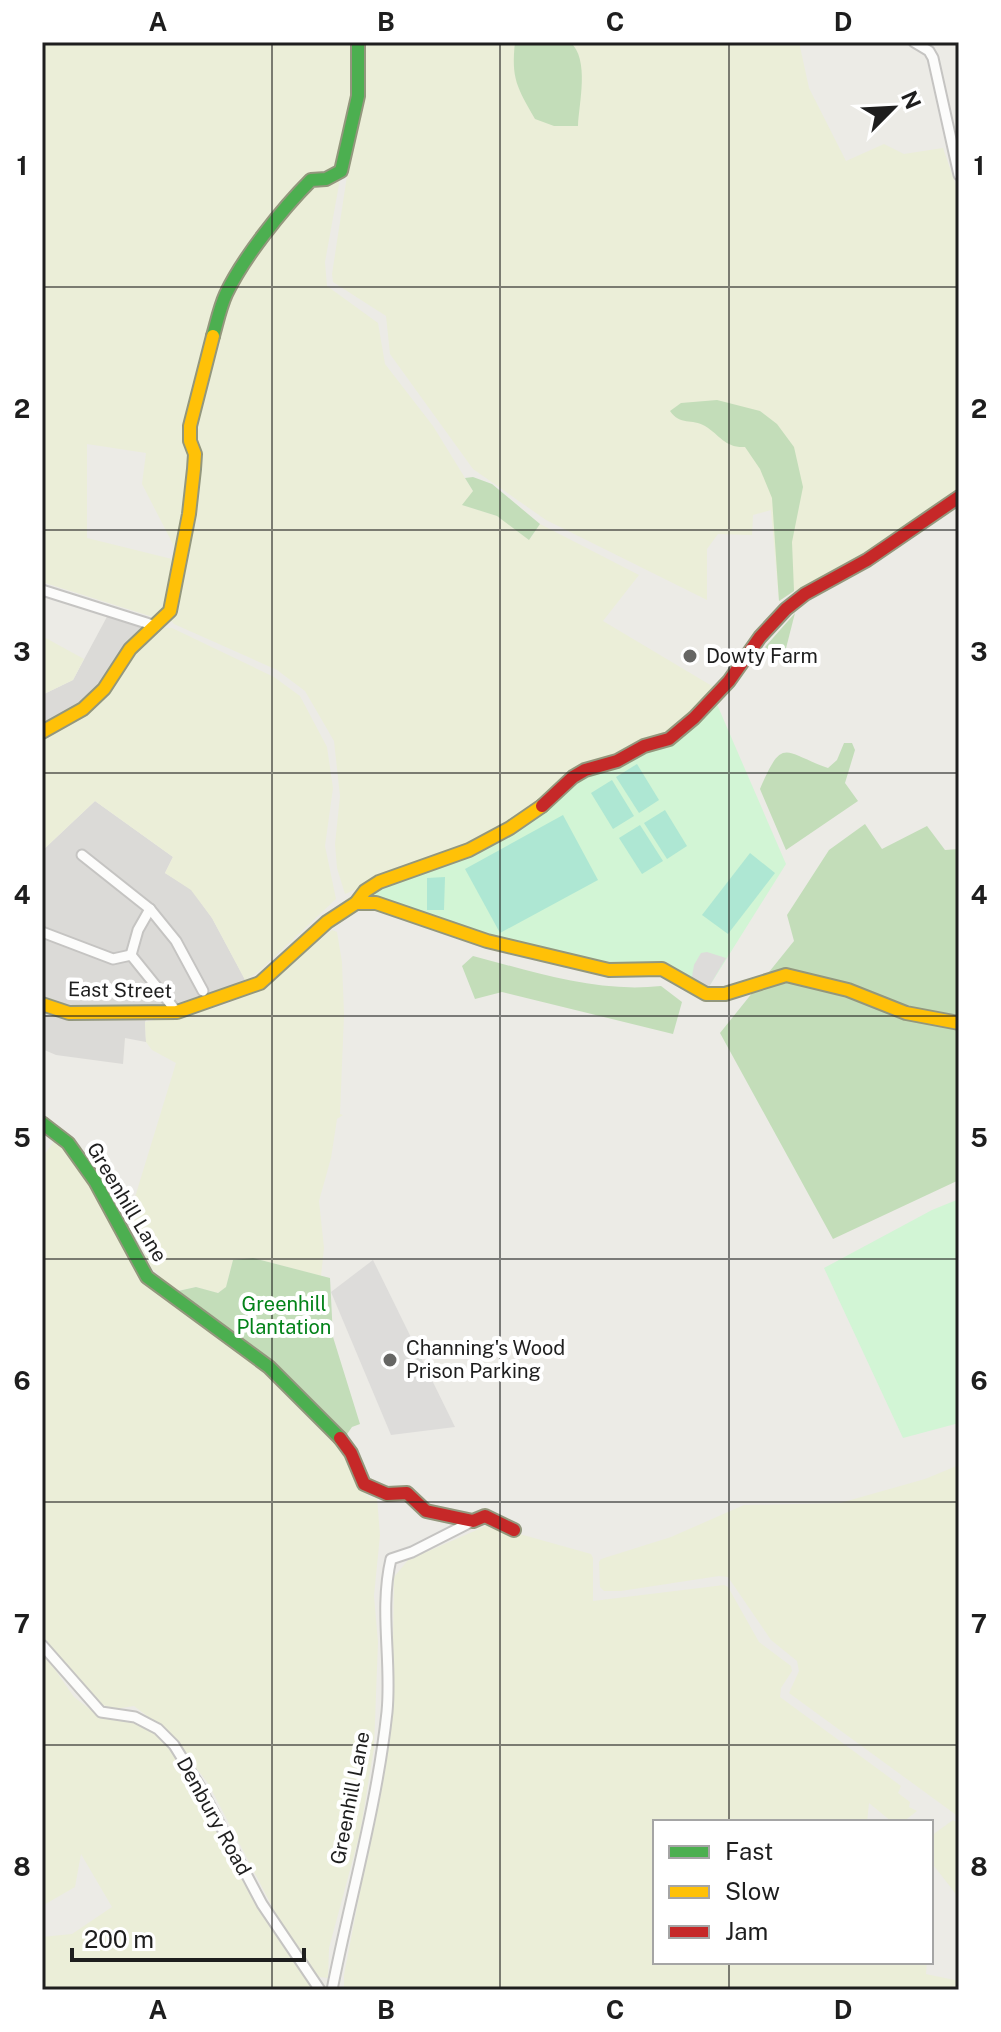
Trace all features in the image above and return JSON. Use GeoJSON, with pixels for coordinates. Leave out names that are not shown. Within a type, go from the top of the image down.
{"type":"FeatureCollection","features":[{"type":"Feature","properties":{"kind":"street"},"geometry":{"type":"LineString","coordinates":[[42,732],[83,709],[104,689],[130,649],[166,618],[173,601],[194,469],[190,426],[224,298],[236,274],[298,193],[311,180],[326,179],[341,171],[358,96],[358,42]]}},
{"type":"Feature","properties":{"kind":"street"},"geometry":{"type":"LineString","coordinates":[[914,42],[929,51],[933,58],[959,175]]}},
{"type":"Feature","properties":{"kind":"street","name":"East Street"},"geometry":{"type":"LineString","coordinates":[[42,1004],[69,1013],[177,1012],[260,983],[327,922],[356,903],[365,891],[379,882],[469,850],[510,828],[551,800],[573,777],[585,770],[617,761],[644,746],[669,739],[729,681],[760,637],[786,609],[805,594],[867,560],[959,497]]}},
{"type":"Feature","properties":{"kind":"street"},"geometry":{"type":"LineString","coordinates":[[42,590],[156,626]]}},
{"type":"Feature","properties":{"kind":"street"},"geometry":{"type":"LineString","coordinates":[[82,855],[150,909],[176,941],[203,991]]}},
{"type":"Feature","properties":{"kind":"street"},"geometry":{"type":"LineString","coordinates":[[356,903],[376,903],[487,941],[609,970],[662,969],[706,994],[725,994],[786,975],[848,990],[906,1013],[959,1023]]}},
{"type":"Feature","properties":{"kind":"street"},"geometry":{"type":"LineString","coordinates":[[131,955],[138,930],[150,909]]}},
{"type":"Feature","properties":{"kind":"street"},"geometry":{"type":"LineString","coordinates":[[42,932],[113,959],[131,955]]}},
{"type":"Feature","properties":{"kind":"street"},"geometry":{"type":"LineString","coordinates":[[131,955],[177,1012]]}},
{"type":"Feature","properties":{"kind":"street","name":"Greenhill Lane"},"geometry":{"type":"LineString","coordinates":[[42,1123],[68,1143],[95,1181],[147,1277],[269,1367],[336,1433],[351,1453],[364,1484],[387,1494],[407,1493],[426,1511],[479,1519]]}},
{"type":"Feature","properties":{"kind":"street"},"geometry":{"type":"LineString","coordinates":[[479,1519],[514,1530]]}},
{"type":"Feature","properties":{"kind":"street","name":"Greenhill Lane"},"geometry":{"type":"LineString","coordinates":[[332,1990],[381,1756],[387,1708],[385,1586],[391,1559],[479,1519]]}},
{"type":"Feature","properties":{"kind":"street","name":"Denbury Road"},"geometry":{"type":"LineString","coordinates":[[42,1645],[101,1712],[135,1717],[158,1729],[174,1745],[200,1787],[262,1904],[320,1990]]}},
{"type":"Feature","properties":{"kind":"shaded area"},"geometry":{"type":"Polygon","coordinates":[[[109,613],[145,623],[106,681],[86,702],[42,729],[42,695],[73,680],[109,613]]]}},
{"type":"Feature","properties":{"kind":"shaded area"},"geometry":{"type":"Polygon","coordinates":[[[95,801],[173,857],[165,873],[191,889],[212,918],[247,983],[191,1002],[150,1011],[145,1022],[146,1042],[125,1038],[123,1064],[56,1055],[42,1049],[42,851],[95,801]]]}},
{"type":"Feature","properties":{"kind":"shaded area"},"geometry":{"type":"Polygon","coordinates":[[[701,953],[726,958],[707,990],[691,982],[694,965],[701,953]]]}},
{"type":"Feature","properties":{"kind":"shaded area","name":"Channing's Wood Prison Parking"},"geometry":{"type":"Polygon","coordinates":[[[373,1260],[455,1427],[391,1435],[331,1292],[373,1260]]]}},
{"type":"Feature","properties":{"kind":"green space"},"geometry":{"type":"Polygon","coordinates":[[[42,42],[354,42],[356,77],[337,167],[308,175],[230,275],[206,344],[178,554],[142,484],[146,453],[87,444],[87,538],[176,560],[168,605],[156,618],[42,582],[42,42]]]}},
{"type":"Feature","properties":{"kind":"green space"},"geometry":{"type":"Polygon","coordinates":[[[361,42],[799,42],[809,88],[846,161],[884,144],[904,154],[943,148],[959,194],[959,489],[877,547],[779,601],[771,510],[753,515],[752,535],[718,534],[707,549],[707,600],[546,520],[473,469],[390,354],[386,316],[333,282],[347,176],[364,90],[361,42]]]}},
{"type":"Feature","properties":{"kind":"green space"},"geometry":{"type":"Polygon","coordinates":[[[515,42],[570,42],[576,50],[582,70],[578,126],[554,126],[535,119],[517,82],[515,42]]]}},
{"type":"Feature","properties":{"kind":"green space"},"geometry":{"type":"Polygon","coordinates":[[[340,179],[325,262],[327,286],[378,323],[385,364],[433,426],[473,491],[463,505],[497,516],[530,539],[540,524],[639,575],[603,621],[717,689],[668,734],[649,737],[507,824],[345,894],[337,868],[335,844],[340,796],[334,741],[305,691],[277,670],[174,624],[169,618],[182,579],[196,498],[201,459],[195,429],[216,339],[232,295],[244,271],[311,183],[340,179]]]}},
{"type":"Feature","properties":{"kind":"green space"},"geometry":{"type":"Polygon","coordinates":[[[717,400],[760,411],[777,424],[794,447],[803,487],[792,542],[794,591],[779,601],[772,498],[760,469],[745,447],[728,443],[705,426],[678,419],[670,411],[681,403],[717,400]]]}},
{"type":"Feature","properties":{"kind":"green space"},"geometry":{"type":"Polygon","coordinates":[[[473,477],[492,484],[540,524],[529,540],[497,516],[462,505],[473,491],[465,478],[473,477]]]}},
{"type":"Feature","properties":{"kind":"green space"},"geometry":{"type":"Polygon","coordinates":[[[795,613],[783,660],[780,661],[765,647],[795,613]]]}},
{"type":"Feature","properties":{"kind":"green space"},"geometry":{"type":"Polygon","coordinates":[[[157,627],[172,628],[274,677],[300,696],[327,747],[333,788],[325,846],[336,899],[258,972],[245,980],[212,918],[191,890],[165,873],[173,857],[95,801],[42,851],[42,736],[81,716],[157,627]]]}},
{"type":"Feature","properties":{"kind":"green space"},"geometry":{"type":"Polygon","coordinates":[[[42,636],[84,659],[73,680],[42,695],[42,636]]]}},
{"type":"Feature","properties":{"kind":"green space"},"geometry":{"type":"Polygon","coordinates":[[[716,702],[786,864],[707,990],[663,965],[608,965],[541,950],[362,900],[380,885],[470,855],[575,780],[670,746],[716,702]]]}},
{"type":"Feature","properties":{"kind":"green space"},"geometry":{"type":"Polygon","coordinates":[[[844,743],[852,743],[855,750],[845,783],[858,801],[786,850],[760,789],[768,772],[774,761],[786,753],[828,768],[837,760],[844,743]]]}},
{"type":"Feature","properties":{"kind":"green space"},"geometry":{"type":"Polygon","coordinates":[[[637,764],[659,800],[639,813],[616,777],[637,764]]]}},
{"type":"Feature","properties":{"kind":"green space"},"geometry":{"type":"Polygon","coordinates":[[[612,780],[634,816],[613,829],[591,793],[612,780]]]}},
{"type":"Feature","properties":{"kind":"green space"},"geometry":{"type":"Polygon","coordinates":[[[665,810],[687,846],[667,859],[644,823],[665,810]]]}},
{"type":"Feature","properties":{"kind":"green space"},"geometry":{"type":"Polygon","coordinates":[[[563,815],[598,880],[500,933],[465,869],[563,815]]]}},
{"type":"Feature","properties":{"kind":"green space"},"geometry":{"type":"Polygon","coordinates":[[[865,824],[882,849],[927,826],[945,850],[959,849],[959,1180],[833,1239],[720,1033],[794,941],[787,915],[829,850],[865,824]]]}},
{"type":"Feature","properties":{"kind":"green space"},"geometry":{"type":"Polygon","coordinates":[[[640,825],[663,861],[642,874],[619,838],[640,825]]]}},
{"type":"Feature","properties":{"kind":"green space"},"geometry":{"type":"Polygon","coordinates":[[[750,853],[775,873],[728,934],[702,915],[750,853]]]}},
{"type":"Feature","properties":{"kind":"green space"},"geometry":{"type":"Polygon","coordinates":[[[445,877],[444,910],[427,910],[427,878],[445,877]]]}},
{"type":"Feature","properties":{"kind":"green space"},"geometry":{"type":"Polygon","coordinates":[[[332,930],[337,932],[342,962],[344,1015],[340,1114],[343,1115],[337,1119],[331,1158],[319,1201],[324,1248],[321,1276],[253,1258],[233,1260],[226,1288],[217,1293],[196,1287],[178,1291],[171,1288],[151,1267],[128,1220],[176,1063],[152,1050],[146,1042],[145,1022],[222,1006],[264,987],[332,930]]]}},
{"type":"Feature","properties":{"kind":"green space"},"geometry":{"type":"Polygon","coordinates":[[[473,956],[589,984],[661,986],[682,1002],[673,1034],[502,992],[475,999],[462,966],[473,956]]]}},
{"type":"Feature","properties":{"kind":"green space"},"geometry":{"type":"Polygon","coordinates":[[[54,1141],[77,1163],[145,1277],[270,1371],[339,1440],[362,1491],[371,1498],[377,1498],[380,1535],[374,1596],[378,1642],[374,1748],[360,1833],[329,1948],[328,1978],[319,1977],[308,1965],[278,1918],[208,1783],[168,1732],[134,1706],[115,1709],[100,1704],[42,1636],[42,1158],[54,1141]]]}},
{"type":"Feature","properties":{"kind":"green space"},"geometry":{"type":"Polygon","coordinates":[[[959,1199],[959,1423],[903,1438],[824,1268],[932,1210],[959,1199]]]}},
{"type":"Feature","properties":{"kind":"green space","name":"Greenhill Plantation"},"geometry":{"type":"Polygon","coordinates":[[[253,1258],[330,1278],[333,1337],[360,1424],[352,1427],[345,1437],[178,1291],[196,1287],[218,1293],[226,1287],[233,1260],[253,1258]]]}},
{"type":"Feature","properties":{"kind":"green space"},"geometry":{"type":"Polygon","coordinates":[[[959,1465],[959,1817],[789,1693],[799,1671],[797,1661],[771,1640],[728,1577],[621,1591],[604,1591],[600,1587],[601,1559],[671,1537],[744,1505],[840,1503],[925,1479],[959,1465]]]}},
{"type":"Feature","properties":{"kind":"green space"},"geometry":{"type":"Polygon","coordinates":[[[488,1525],[591,1554],[593,1601],[724,1585],[728,1587],[759,1642],[791,1666],[792,1671],[781,1688],[780,1697],[901,1786],[898,1793],[910,1802],[909,1807],[917,1811],[906,1820],[890,1820],[869,1803],[867,1820],[653,1820],[653,1964],[927,1964],[926,1974],[959,1981],[959,1990],[344,1990],[344,1975],[392,1709],[394,1577],[408,1560],[488,1525]]]}},
{"type":"Feature","properties":{"kind":"green space"},"geometry":{"type":"Polygon","coordinates":[[[42,1651],[74,1697],[91,1710],[112,1719],[134,1720],[159,1736],[179,1757],[317,1990],[42,1990],[42,1937],[72,1934],[112,1907],[81,1854],[75,1887],[42,1906],[42,1651]]]}},
{"type":"Feature","properties":{"kind":"green space"},"geometry":{"type":"Polygon","coordinates":[[[953,1820],[959,1824],[959,1898],[933,1865],[933,1835],[953,1820]]]}},
{"type":"Feature","properties":{"kind":"traffic: fast"},"geometry":{"type":"LineString","coordinates":[[213,336],[226,294],[264,234],[311,180],[326,179],[341,171],[358,96],[358,42]]}},
{"type":"Feature","properties":{"kind":"traffic: fast"},"geometry":{"type":"LineString","coordinates":[[42,1123],[68,1143],[95,1181],[147,1277],[269,1367],[340,1438]]}},
{"type":"Feature","properties":{"kind":"traffic: slow"},"geometry":{"type":"LineString","coordinates":[[42,732],[83,709],[104,689],[130,649],[170,611],[189,514],[194,469],[190,426],[213,336]]}},
{"type":"Feature","properties":{"kind":"traffic: slow"},"geometry":{"type":"LineString","coordinates":[[42,1004],[69,1013],[177,1012],[260,983],[327,922],[356,903],[365,891],[379,882],[469,850],[542,806]]}},
{"type":"Feature","properties":{"kind":"traffic: slow"},"geometry":{"type":"LineString","coordinates":[[356,903],[376,903],[487,941],[609,970],[662,969],[706,994],[725,994],[786,975],[848,990],[906,1013],[959,1023]]}},
{"type":"Feature","properties":{"kind":"traffic: jam"},"geometry":{"type":"LineString","coordinates":[[542,806],[585,770],[617,761],[644,746],[669,739],[729,681],[760,637],[786,609],[805,594],[867,560],[959,497]]}},
{"type":"Feature","properties":{"kind":"traffic: jam"},"geometry":{"type":"LineString","coordinates":[[340,1438],[351,1453],[364,1484],[387,1494],[407,1493],[426,1511],[473,1521],[485,1516],[514,1530]]}},
{"type":"Feature","properties":{"kind":"place","name":"Dowty Farm"},"geometry":{"type":"Point","coordinates":[690,656]}},
{"type":"Feature","properties":{"kind":"place","name":"Channing's Wood Prison Parking"},"geometry":{"type":"Point","coordinates":[390,1360]}}]}
